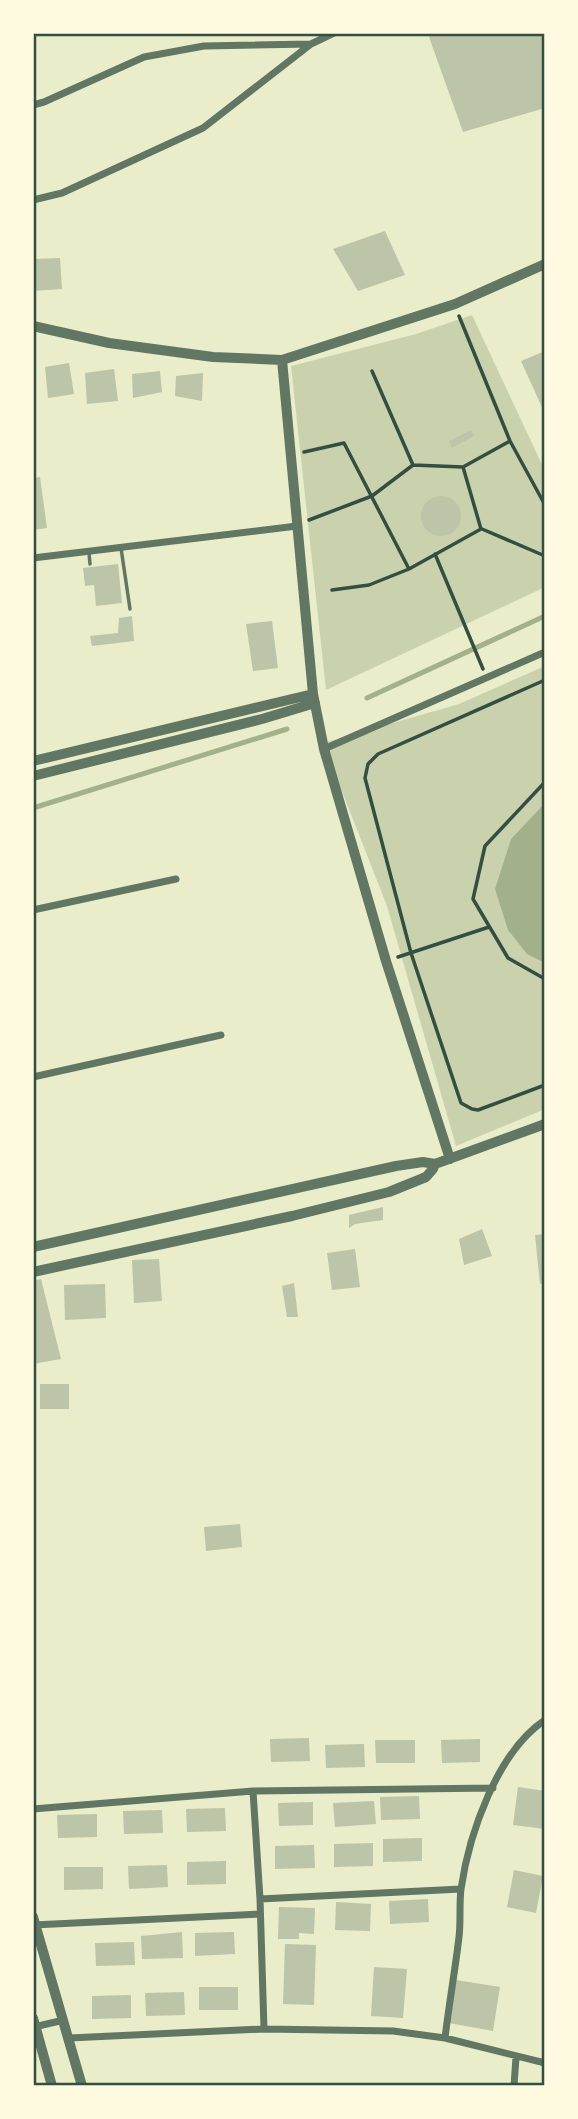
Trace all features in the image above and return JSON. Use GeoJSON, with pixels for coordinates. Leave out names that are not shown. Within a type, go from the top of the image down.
{"type":"FeatureCollection","features":[{"type":"Feature","properties":{"kind":"street"},"geometry":{"type":"LineString","coordinates":[[33,200],[62,192],[203,128],[311,44],[334,33]]}},
{"type":"Feature","properties":{"kind":"street"},"geometry":{"type":"LineString","coordinates":[[33,106],[144,57],[204,46],[311,44]]}},
{"type":"Feature","properties":{"kind":"street"},"geometry":{"type":"LineString","coordinates":[[33,326],[135,347],[213,357],[282,360],[455,304],[545,264]]}},
{"type":"Feature","properties":{"kind":"street"},"geometry":{"type":"LineString","coordinates":[[282,360],[314,701],[323,746],[386,961],[450,1159]]}},
{"type":"Feature","properties":{"kind":"street"},"geometry":{"type":"LineString","coordinates":[[33,558],[297,526]]}},
{"type":"Feature","properties":{"kind":"street"},"geometry":{"type":"LineString","coordinates":[[323,746],[545,652]]}},
{"type":"Feature","properties":{"kind":"street"},"geometry":{"type":"LineString","coordinates":[[33,761],[314,701]]}},
{"type":"Feature","properties":{"kind":"street"},"geometry":{"type":"LineString","coordinates":[[33,776],[314,701]]}},
{"type":"Feature","properties":{"kind":"street"},"geometry":{"type":"LineString","coordinates":[[128,739],[131,752]]}},
{"type":"Feature","properties":{"kind":"street"},"geometry":{"type":"LineString","coordinates":[[33,910],[176,879]]}},
{"type":"Feature","properties":{"kind":"street"},"geometry":{"type":"LineString","coordinates":[[33,1077],[221,1035]]}},
{"type":"Feature","properties":{"kind":"street"},"geometry":{"type":"LineString","coordinates":[[33,1247],[396,1166],[423,1161],[435,1164],[545,1124]]}},
{"type":"Feature","properties":{"kind":"street"},"geometry":{"type":"LineString","coordinates":[[33,1272],[292,1216],[388,1192],[426,1177],[435,1164]]}},
{"type":"Feature","properties":{"kind":"street"},"geometry":{"type":"LineString","coordinates":[[444,2038],[459,1934],[461,1889],[477,1820],[509,1757],[531,1730],[545,1720]]}},
{"type":"Feature","properties":{"kind":"street"},"geometry":{"type":"LineString","coordinates":[[33,1809],[253,1791],[493,1788]]}},
{"type":"Feature","properties":{"kind":"street"},"geometry":{"type":"LineString","coordinates":[[253,1791],[264,2029]]}},
{"type":"Feature","properties":{"kind":"street"},"geometry":{"type":"LineString","coordinates":[[260,1899],[461,1889]]}},
{"type":"Feature","properties":{"kind":"street"},"geometry":{"type":"LineString","coordinates":[[82,2086],[34,1922],[259,1914]]}},
{"type":"Feature","properties":{"kind":"street"},"geometry":{"type":"LineString","coordinates":[[52,2086],[34,2024],[64,2020]]}},
{"type":"Feature","properties":{"kind":"street"},"geometry":{"type":"LineString","coordinates":[[69,2038],[264,2029],[393,2031],[444,2038],[545,2063]]}},
{"type":"Feature","properties":{"kind":"street"},"geometry":{"type":"LineString","coordinates":[[514,2086],[516,2057]]}},
{"type":"Feature","properties":{"kind":"lane"},"geometry":{"type":"LineString","coordinates":[[121,548],[130,610]]}},
{"type":"Feature","properties":{"kind":"lane"},"geometry":{"type":"LineString","coordinates":[[89,551],[90,564]]}},
{"type":"Feature","properties":{"kind":"path"},"geometry":{"type":"LineString","coordinates":[[455,304],[510,441],[545,505]]}},
{"type":"Feature","properties":{"kind":"path"},"geometry":{"type":"LineString","coordinates":[[372,371],[413,465]]}},
{"type":"Feature","properties":{"kind":"path"},"geometry":{"type":"LineString","coordinates":[[308,521],[372,496],[413,465],[463,467],[510,441]]}},
{"type":"Feature","properties":{"kind":"path"},"geometry":{"type":"LineString","coordinates":[[300,453],[344,443],[409,569]]}},
{"type":"Feature","properties":{"kind":"path"},"geometry":{"type":"LineString","coordinates":[[463,467],[481,529]]}},
{"type":"Feature","properties":{"kind":"path"},"geometry":{"type":"LineString","coordinates":[[332,590],[369,585],[409,569],[481,529]]}},
{"type":"Feature","properties":{"kind":"path"},"geometry":{"type":"LineString","coordinates":[[481,529],[545,555]]}},
{"type":"Feature","properties":{"kind":"path"},"geometry":{"type":"LineString","coordinates":[[435,554],[481,663]]}},
{"type":"Feature","properties":{"kind":"path"},"geometry":{"type":"LineString","coordinates":[[545,680],[378,754],[368,764],[365,778],[411,953],[461,1103],[478,1110],[545,1085]]}},
{"type":"Feature","properties":{"kind":"path"},"geometry":{"type":"LineString","coordinates":[[545,782],[485,846],[474,899],[508,958],[545,979]]}},
{"type":"Feature","properties":{"kind":"path"},"geometry":{"type":"LineString","coordinates":[[386,961],[489,927]]}},
{"type":"Feature","properties":{"kind":"shaded area"},"geometry":{"type":"Polygon","coordinates":[[[472,315],[545,471],[545,587],[326,690],[291,366],[416,334],[472,315]]]}},
{"type":"Feature","properties":{"kind":"shaded area"},"geometry":{"type":"Polygon","coordinates":[[[545,666],[545,1109],[456,1146],[387,906],[323,743],[459,704],[545,666]]]}},
{"type":"Feature","properties":{"kind":"shaded area"},"geometry":{"type":"Polygon","coordinates":[[[545,803],[545,963],[527,954],[508,930],[495,889],[511,839],[545,803]]]}},
{"type":"Feature","properties":{"kind":"building"},"geometry":{"type":"Polygon","coordinates":[[[434,33],[545,33],[545,108],[463,132],[429,37],[434,33]]]}},
{"type":"Feature","properties":{"kind":"building"},"geometry":{"type":"Polygon","coordinates":[[[385,231],[405,275],[358,291],[333,249],[385,231]]]}},
{"type":"Feature","properties":{"kind":"building"},"geometry":{"type":"Polygon","coordinates":[[[60,258],[62,289],[33,291],[33,259],[60,258]]]}},
{"type":"Feature","properties":{"kind":"building"},"geometry":{"type":"Polygon","coordinates":[[[545,351],[545,414],[521,361],[545,351]]]}},
{"type":"Feature","properties":{"kind":"building"},"geometry":{"type":"Polygon","coordinates":[[[69,363],[74,394],[48,398],[45,367],[69,363]]]}},
{"type":"Feature","properties":{"kind":"building"},"geometry":{"type":"Polygon","coordinates":[[[114,369],[118,401],[87,404],[85,373],[114,369]]]}},
{"type":"Feature","properties":{"kind":"building"},"geometry":{"type":"Polygon","coordinates":[[[160,371],[162,392],[133,398],[132,374],[160,371]]]}},
{"type":"Feature","properties":{"kind":"building"},"geometry":{"type":"Polygon","coordinates":[[[203,373],[202,401],[175,396],[176,376],[203,373]]]}},
{"type":"Feature","properties":{"kind":"building"},"geometry":{"type":"Polygon","coordinates":[[[471,430],[474,436],[452,448],[449,441],[471,430]]]}},
{"type":"Feature","properties":{"kind":"building"},"geometry":{"type":"Polygon","coordinates":[[[40,477],[47,528],[33,530],[33,478],[40,477]]]}},
{"type":"Feature","properties":{"kind":"building"},"geometry":{"type":"Polygon","coordinates":[[[441,496],[449,497],[455,502],[460,508],[460,524],[455,530],[449,535],[441,536],[433,535],[427,530],[422,524],[421,516],[422,508],[427,502],[433,497],[441,496]]]}},
{"type":"Feature","properties":{"kind":"building"},"geometry":{"type":"Polygon","coordinates":[[[118,564],[122,603],[96,606],[94,585],[85,586],[83,568],[118,564]]]}},
{"type":"Feature","properties":{"kind":"building"},"geometry":{"type":"Polygon","coordinates":[[[132,616],[134,641],[92,646],[90,636],[118,633],[119,618],[132,616]]]}},
{"type":"Feature","properties":{"kind":"building"},"geometry":{"type":"Polygon","coordinates":[[[272,621],[278,668],[253,671],[246,624],[272,621]]]}},
{"type":"Feature","properties":{"kind":"building"},"geometry":{"type":"Polygon","coordinates":[[[383,1207],[383,1220],[355,1224],[349,1228],[349,1215],[383,1207]]]}},
{"type":"Feature","properties":{"kind":"building"},"geometry":{"type":"Polygon","coordinates":[[[482,1229],[492,1256],[464,1265],[459,1239],[482,1229]]]}},
{"type":"Feature","properties":{"kind":"building"},"geometry":{"type":"Polygon","coordinates":[[[545,1234],[545,1283],[540,1284],[535,1235],[545,1234]]]}},
{"type":"Feature","properties":{"kind":"building"},"geometry":{"type":"Polygon","coordinates":[[[355,1249],[360,1287],[332,1290],[327,1253],[355,1249]]]}},
{"type":"Feature","properties":{"kind":"building"},"geometry":{"type":"Polygon","coordinates":[[[159,1259],[162,1301],[134,1303],[132,1260],[159,1259]]]}},
{"type":"Feature","properties":{"kind":"building"},"geometry":{"type":"Polygon","coordinates":[[[41,1279],[61,1359],[33,1364],[33,1281],[41,1279]]]}},
{"type":"Feature","properties":{"kind":"building"},"geometry":{"type":"Polygon","coordinates":[[[294,1283],[298,1317],[287,1317],[282,1286],[294,1283]]]}},
{"type":"Feature","properties":{"kind":"building"},"geometry":{"type":"Polygon","coordinates":[[[105,1284],[106,1318],[65,1320],[64,1285],[105,1284]]]}},
{"type":"Feature","properties":{"kind":"building"},"geometry":{"type":"Polygon","coordinates":[[[40,1384],[69,1384],[69,1409],[40,1409],[40,1384]]]}},
{"type":"Feature","properties":{"kind":"building"},"geometry":{"type":"Polygon","coordinates":[[[240,1524],[242,1547],[206,1551],[204,1527],[240,1524]]]}},
{"type":"Feature","properties":{"kind":"building"},"geometry":{"type":"Polygon","coordinates":[[[309,1738],[310,1761],[271,1762],[270,1739],[309,1738]]]}},
{"type":"Feature","properties":{"kind":"building"},"geometry":{"type":"Polygon","coordinates":[[[480,1739],[480,1762],[442,1763],[441,1740],[480,1739]]]}},
{"type":"Feature","properties":{"kind":"building"},"geometry":{"type":"Polygon","coordinates":[[[375,1740],[415,1740],[415,1763],[376,1763],[375,1740]]]}},
{"type":"Feature","properties":{"kind":"building"},"geometry":{"type":"Polygon","coordinates":[[[364,1744],[365,1767],[326,1768],[325,1745],[364,1744]]]}},
{"type":"Feature","properties":{"kind":"building"},"geometry":{"type":"Polygon","coordinates":[[[518,1787],[545,1791],[545,1829],[513,1825],[518,1787]]]}},
{"type":"Feature","properties":{"kind":"building"},"geometry":{"type":"Polygon","coordinates":[[[419,1796],[420,1819],[381,1820],[380,1797],[419,1796]]]}},
{"type":"Feature","properties":{"kind":"building"},"geometry":{"type":"Polygon","coordinates":[[[374,1801],[376,1824],[335,1827],[333,1803],[374,1801]]]}},
{"type":"Feature","properties":{"kind":"building"},"geometry":{"type":"Polygon","coordinates":[[[313,1802],[313,1825],[279,1826],[278,1803],[313,1802]]]}},
{"type":"Feature","properties":{"kind":"building"},"geometry":{"type":"Polygon","coordinates":[[[225,1808],[226,1831],[187,1832],[186,1809],[225,1808]]]}},
{"type":"Feature","properties":{"kind":"building"},"geometry":{"type":"Polygon","coordinates":[[[162,1810],[163,1833],[124,1834],[123,1811],[162,1810]]]}},
{"type":"Feature","properties":{"kind":"building"},"geometry":{"type":"Polygon","coordinates":[[[97,1814],[97,1837],[58,1838],[57,1815],[97,1814]]]}},
{"type":"Feature","properties":{"kind":"building"},"geometry":{"type":"Polygon","coordinates":[[[422,1838],[422,1861],[383,1862],[383,1839],[422,1838]]]}},
{"type":"Feature","properties":{"kind":"building"},"geometry":{"type":"Polygon","coordinates":[[[373,1843],[373,1866],[334,1867],[334,1844],[373,1843]]]}},
{"type":"Feature","properties":{"kind":"building"},"geometry":{"type":"Polygon","coordinates":[[[314,1845],[315,1868],[275,1869],[275,1846],[314,1845]]]}},
{"type":"Feature","properties":{"kind":"building"},"geometry":{"type":"Polygon","coordinates":[[[226,1861],[226,1884],[187,1885],[187,1862],[226,1861]]]}},
{"type":"Feature","properties":{"kind":"building"},"geometry":{"type":"Polygon","coordinates":[[[167,1865],[168,1887],[129,1889],[128,1866],[167,1865]]]}},
{"type":"Feature","properties":{"kind":"building"},"geometry":{"type":"Polygon","coordinates":[[[64,1867],[103,1867],[103,1889],[64,1890],[64,1867]]]}},
{"type":"Feature","properties":{"kind":"building"},"geometry":{"type":"Polygon","coordinates":[[[514,1870],[543,1876],[536,1913],[507,1907],[514,1870]]]}},
{"type":"Feature","properties":{"kind":"building"},"geometry":{"type":"Polygon","coordinates":[[[428,1899],[429,1922],[390,1924],[389,1901],[428,1899]]]}},
{"type":"Feature","properties":{"kind":"building"},"geometry":{"type":"Polygon","coordinates":[[[336,1902],[371,1904],[370,1931],[335,1930],[336,1902]]]}},
{"type":"Feature","properties":{"kind":"building"},"geometry":{"type":"Polygon","coordinates":[[[279,1907],[315,1908],[314,1934],[299,1933],[299,1939],[278,1939],[279,1907]]]}},
{"type":"Feature","properties":{"kind":"building"},"geometry":{"type":"Polygon","coordinates":[[[182,1932],[183,1958],[142,1959],[141,1936],[182,1932]]]}},
{"type":"Feature","properties":{"kind":"building"},"geometry":{"type":"Polygon","coordinates":[[[234,1932],[235,1954],[195,1956],[195,1933],[234,1932]]]}},
{"type":"Feature","properties":{"kind":"building"},"geometry":{"type":"Polygon","coordinates":[[[134,1942],[135,1965],[96,1966],[95,1943],[134,1942]]]}},
{"type":"Feature","properties":{"kind":"building"},"geometry":{"type":"Polygon","coordinates":[[[285,1944],[316,1945],[314,2005],[283,2004],[285,1944]]]}},
{"type":"Feature","properties":{"kind":"building"},"geometry":{"type":"Polygon","coordinates":[[[374,1967],[407,1969],[403,2018],[371,2016],[374,1967]]]}},
{"type":"Feature","properties":{"kind":"building"},"geometry":{"type":"Polygon","coordinates":[[[456,1980],[500,1987],[493,2031],[449,2023],[456,1980]]]}},
{"type":"Feature","properties":{"kind":"building"},"geometry":{"type":"Polygon","coordinates":[[[199,1987],[238,1987],[238,2010],[199,2010],[199,1987]]]}},
{"type":"Feature","properties":{"kind":"building"},"geometry":{"type":"Polygon","coordinates":[[[184,1992],[185,2015],[146,2016],[145,1993],[184,1992]]]}},
{"type":"Feature","properties":{"kind":"building"},"geometry":{"type":"Polygon","coordinates":[[[131,1995],[131,2018],[92,2019],[92,1996],[131,1995]]]}},
{"type":"Feature","properties":{"kind":"waterway"},"geometry":{"type":"LineString","coordinates":[[367,698],[545,616]]}},
{"type":"Feature","properties":{"kind":"waterway"},"geometry":{"type":"LineString","coordinates":[[33,808],[287,729]]}}]}
